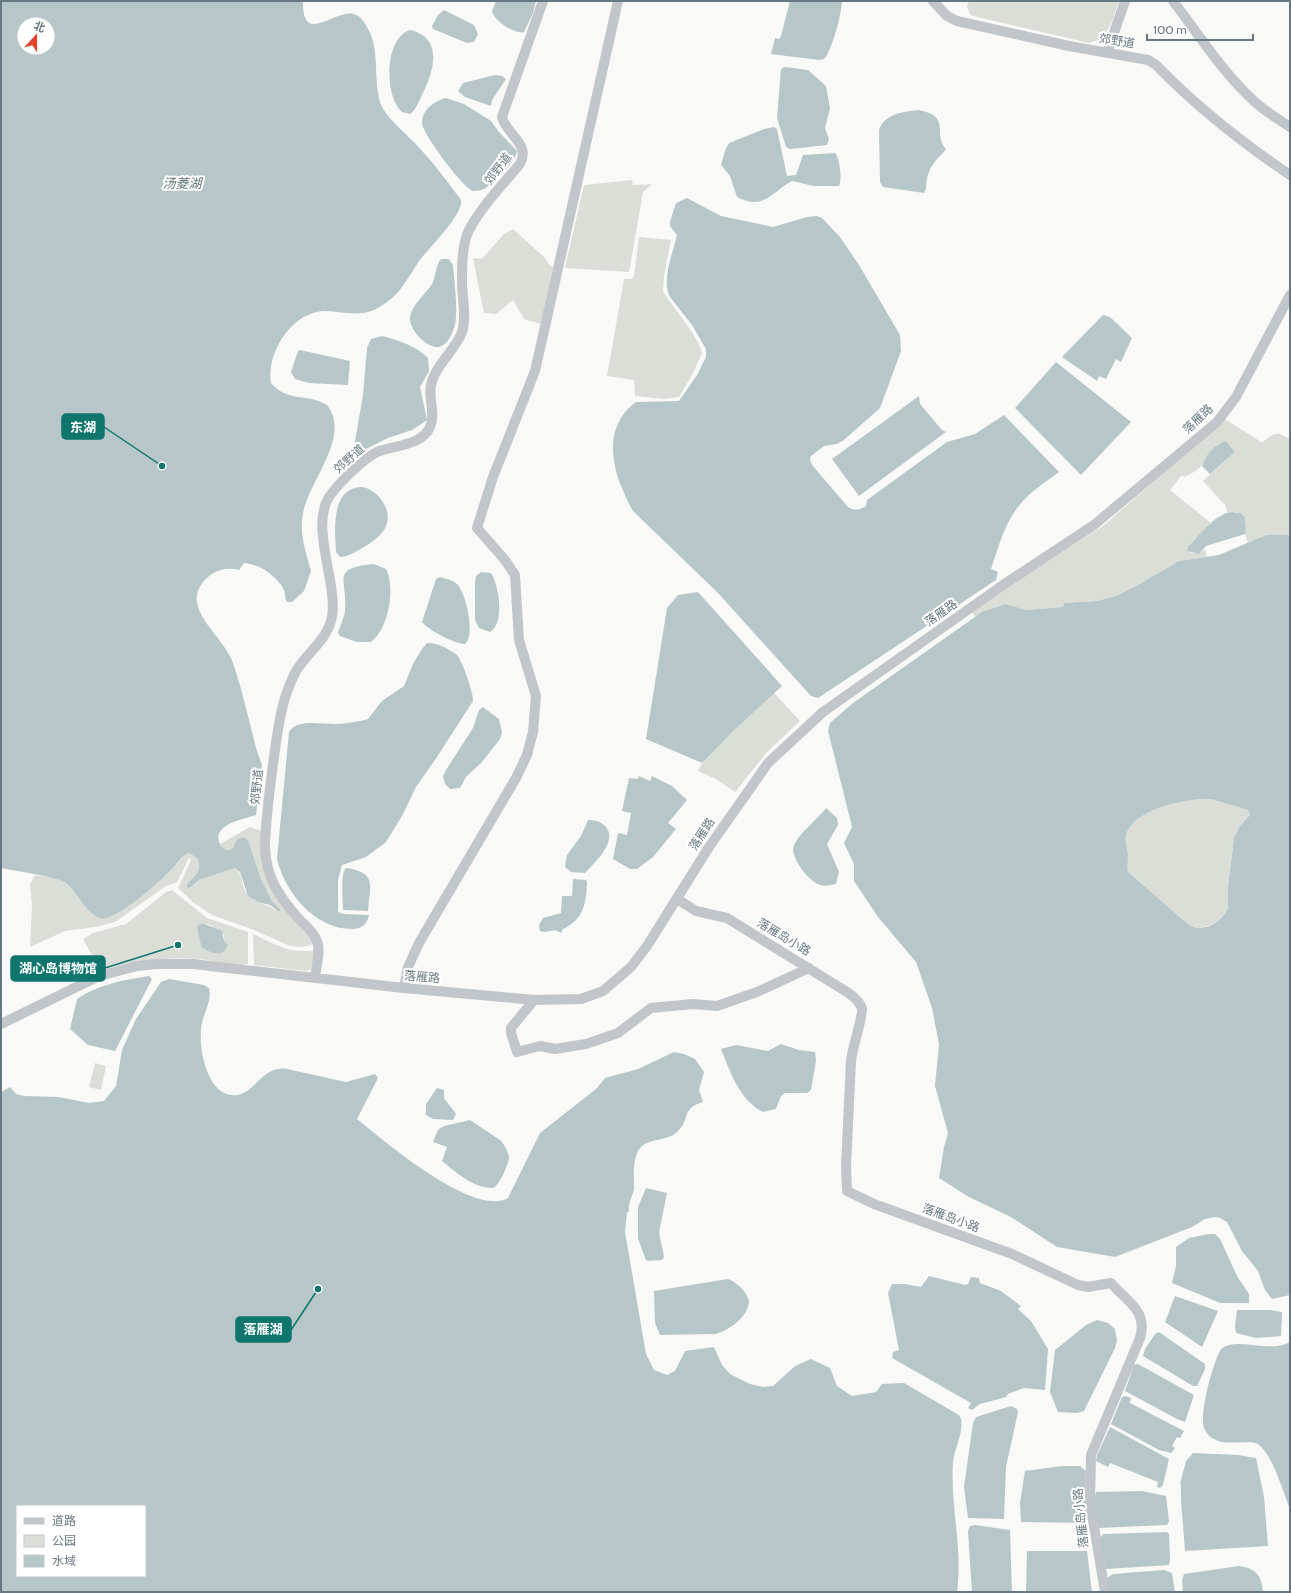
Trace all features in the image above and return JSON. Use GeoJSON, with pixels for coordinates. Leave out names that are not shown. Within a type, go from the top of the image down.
{"type":"FeatureCollection","features":[{"type":"Feature","properties":{"kind":"street","name":"郊野道"},"geometry":{"type":"LineString","coordinates":[[315,978],[318,942],[314,934],[285,904],[274,888],[266,863],[265,844],[269,792],[279,720],[284,702],[294,674],[322,640],[332,619],[324,533],[324,513],[328,499],[337,487],[368,458],[379,452],[414,441],[425,433],[430,427],[432,416],[431,385],[447,354],[459,338],[463,326],[462,280],[468,232],[520,164],[523,157],[522,146],[504,125],[502,117],[543,1]]}},
{"type":"Feature","properties":{"kind":"street"},"geometry":{"type":"LineString","coordinates":[[404,988],[406,973],[419,943],[519,773],[527,755],[533,732],[536,696],[519,640],[515,575],[505,560],[477,528],[493,477],[535,370],[618,1]]}},
{"type":"Feature","properties":{"kind":"street","name":"郊野道"},"geometry":{"type":"LineString","coordinates":[[934,1],[947,16],[957,21],[1107,53],[1144,59],[1156,65],[1184,94],[1252,150],[1290,175]]}},
{"type":"Feature","properties":{"kind":"street"},"geometry":{"type":"LineString","coordinates":[[1107,53],[1125,1]]}},
{"type":"Feature","properties":{"kind":"street"},"geometry":{"type":"LineString","coordinates":[[1173,1],[1222,66],[1244,92],[1256,103],[1290,127]]}},
{"type":"Feature","properties":{"kind":"street","name":"落雁路"},"geometry":{"type":"LineString","coordinates":[[1,1024],[99,976],[137,966],[156,964],[193,964],[404,988],[534,1000],[582,1000],[603,991],[639,957],[677,900],[709,847],[768,763],[823,712],[1003,585],[1094,525],[1216,422],[1236,397],[1290,295]]}},
{"type":"Feature","properties":{"kind":"street","name":"落雁岛小路"},"geometry":{"type":"LineString","coordinates":[[677,900],[696,911],[727,918],[855,998],[862,1008],[851,1061],[846,1166],[847,1191],[874,1204],[1012,1254],[1078,1285],[1088,1287],[1111,1283],[1141,1316],[1142,1330],[1138,1343],[1091,1454],[1090,1502],[1105,1592]]}},
{"type":"Feature","properties":{"kind":"street"},"geometry":{"type":"LineString","coordinates":[[534,1000],[511,1028],[511,1033],[517,1052],[540,1046],[555,1049],[586,1044],[618,1033],[651,1008],[693,1004],[717,1006],[762,990],[809,968]]}},
{"type":"Feature","properties":{"kind":"green space"},"geometry":{"type":"Polygon","coordinates":[[[969,1],[1119,1],[1106,33],[1096,41],[1089,43],[973,16],[970,14],[967,7],[969,1]]]}},
{"type":"Feature","properties":{"kind":"green space"},"geometry":{"type":"Polygon","coordinates":[[[632,180],[633,185],[652,184],[643,192],[629,272],[565,267],[584,185],[632,180]]]}},
{"type":"Feature","properties":{"kind":"green space"},"geometry":{"type":"Polygon","coordinates":[[[513,229],[545,258],[550,266],[553,267],[541,324],[524,319],[513,300],[496,314],[484,313],[473,258],[482,259],[504,234],[513,229]]]}},
{"type":"Feature","properties":{"kind":"green space"},"geometry":{"type":"Polygon","coordinates":[[[639,237],[671,240],[664,276],[663,292],[692,332],[702,353],[692,375],[679,397],[664,399],[635,396],[634,380],[607,376],[624,279],[631,279],[634,276],[639,237]]]}},
{"type":"Feature","properties":{"kind":"green space"},"geometry":{"type":"Polygon","coordinates":[[[1225,419],[1261,442],[1276,434],[1290,439],[1290,535],[1266,535],[1248,543],[1245,534],[1245,517],[1237,512],[1227,512],[1226,506],[1203,481],[1235,452],[1226,441],[1220,443],[1213,449],[1198,469],[1185,477],[1182,475],[1170,490],[1211,523],[1187,549],[1189,552],[1200,553],[1205,549],[1207,557],[1179,561],[1116,596],[1097,601],[1064,603],[1063,607],[1027,610],[1005,604],[995,607],[975,617],[971,611],[1103,526],[1225,419]]]}},
{"type":"Feature","properties":{"kind":"green space"},"geometry":{"type":"Polygon","coordinates":[[[774,693],[800,721],[767,752],[735,792],[716,779],[698,771],[722,741],[774,693]]]}},
{"type":"Feature","properties":{"kind":"green space"},"geometry":{"type":"Polygon","coordinates":[[[1211,799],[1248,810],[1250,815],[1240,826],[1234,838],[1228,886],[1228,909],[1221,918],[1211,925],[1206,927],[1195,927],[1189,925],[1128,872],[1126,838],[1127,832],[1133,824],[1141,817],[1152,811],[1164,806],[1190,800],[1211,799]]]}},
{"type":"Feature","properties":{"kind":"green space"},"geometry":{"type":"Polygon","coordinates":[[[250,827],[264,832],[264,864],[313,940],[313,944],[302,947],[290,946],[254,930],[212,915],[194,903],[178,888],[191,860],[189,858],[177,882],[166,886],[115,922],[95,927],[65,931],[30,947],[32,906],[30,884],[35,875],[55,878],[62,881],[96,915],[103,918],[111,917],[122,911],[162,879],[183,857],[189,853],[197,858],[199,870],[196,876],[187,884],[193,886],[199,880],[234,868],[239,872],[245,891],[251,898],[277,911],[279,908],[272,901],[261,879],[248,840],[244,837],[237,839],[233,848],[229,850],[224,849],[220,844],[250,827]]]}},
{"type":"Feature","properties":{"kind":"green space"},"geometry":{"type":"Polygon","coordinates":[[[172,890],[207,918],[248,932],[248,964],[236,965],[199,959],[174,958],[137,962],[100,970],[83,939],[93,933],[126,924],[166,892],[172,890]],[[202,923],[197,926],[200,941],[206,950],[217,954],[224,942],[224,935],[210,925],[202,923]]]}},
{"type":"Feature","properties":{"kind":"green space"},"geometry":{"type":"Polygon","coordinates":[[[253,934],[290,950],[316,950],[311,969],[306,971],[254,965],[253,934]]]}},
{"type":"Feature","properties":{"kind":"green space"},"geometry":{"type":"Polygon","coordinates":[[[95,1063],[106,1066],[101,1090],[89,1087],[95,1063]]]}},
{"type":"Feature","properties":{"kind":"water","name":"汤菱湖"},"geometry":{"type":"Polygon","coordinates":[[[1,1],[303,1],[304,15],[308,22],[313,24],[321,23],[337,16],[354,14],[361,18],[364,22],[372,38],[376,58],[377,89],[382,107],[390,118],[433,164],[461,200],[457,214],[390,300],[374,310],[362,313],[323,311],[311,313],[291,327],[277,348],[270,372],[271,383],[284,393],[291,396],[320,401],[327,405],[333,418],[334,431],[332,445],[306,501],[303,514],[302,536],[311,571],[304,591],[292,602],[287,602],[284,590],[277,580],[261,568],[244,563],[239,570],[227,569],[215,572],[208,577],[199,588],[197,599],[199,610],[228,652],[233,663],[262,765],[256,815],[224,827],[218,837],[220,844],[228,850],[233,848],[237,839],[244,837],[248,840],[261,879],[272,901],[280,909],[279,912],[270,905],[258,902],[248,896],[240,872],[235,868],[199,880],[191,887],[187,888],[187,884],[199,870],[199,862],[197,858],[189,853],[186,854],[166,875],[137,900],[116,914],[107,918],[100,918],[94,915],[64,882],[43,876],[1,868],[1,1]]]}},
{"type":"Feature","properties":{"kind":"water"},"geometry":{"type":"Polygon","coordinates":[[[496,1],[536,1],[533,13],[524,32],[510,29],[493,15],[492,11],[496,1]]]}},
{"type":"Feature","properties":{"kind":"water"},"geometry":{"type":"Polygon","coordinates":[[[790,1],[842,1],[836,31],[824,59],[819,60],[771,54],[775,38],[779,39],[781,36],[790,1]]]}},
{"type":"Feature","properties":{"kind":"water"},"geometry":{"type":"Polygon","coordinates":[[[444,10],[474,25],[478,34],[474,42],[467,43],[433,29],[432,26],[438,15],[444,10]]]}},
{"type":"Feature","properties":{"kind":"water"},"geometry":{"type":"Polygon","coordinates":[[[410,30],[421,34],[428,40],[432,48],[433,57],[430,77],[416,108],[410,114],[402,112],[396,104],[392,94],[390,82],[390,68],[391,56],[395,44],[401,35],[410,30]]]}},
{"type":"Feature","properties":{"kind":"water"},"geometry":{"type":"Polygon","coordinates":[[[785,67],[808,70],[826,86],[830,108],[825,128],[829,139],[827,145],[790,149],[786,147],[777,118],[781,69],[785,67]]]}},
{"type":"Feature","properties":{"kind":"water"},"geometry":{"type":"Polygon","coordinates":[[[495,75],[502,76],[506,79],[492,100],[491,106],[465,97],[458,91],[463,83],[495,75]]]}},
{"type":"Feature","properties":{"kind":"water"},"geometry":{"type":"Polygon","coordinates":[[[446,98],[464,104],[491,121],[517,151],[514,160],[491,184],[482,190],[473,191],[461,181],[452,171],[424,129],[422,123],[424,114],[430,106],[446,98]]]}},
{"type":"Feature","properties":{"kind":"water"},"geometry":{"type":"Polygon","coordinates":[[[918,110],[935,116],[938,120],[940,125],[940,137],[946,149],[934,162],[930,170],[924,193],[883,187],[880,182],[879,130],[881,125],[890,117],[900,113],[918,110]]]}},
{"type":"Feature","properties":{"kind":"water"},"geometry":{"type":"Polygon","coordinates":[[[774,127],[777,129],[787,176],[796,175],[803,155],[835,153],[840,169],[839,186],[814,186],[792,181],[773,195],[761,201],[746,201],[737,197],[730,176],[721,165],[726,148],[729,143],[764,129],[774,127]]]}},
{"type":"Feature","properties":{"kind":"water"},"geometry":{"type":"Polygon","coordinates":[[[687,198],[721,216],[773,227],[807,217],[817,216],[822,218],[840,237],[859,265],[900,335],[901,351],[880,408],[844,440],[837,444],[824,446],[811,456],[810,460],[812,465],[848,507],[860,509],[866,506],[867,500],[947,442],[975,434],[1004,415],[1059,472],[1027,497],[1012,516],[1003,534],[991,569],[998,572],[996,580],[818,698],[811,696],[718,593],[633,511],[625,496],[617,475],[613,452],[616,429],[620,419],[636,402],[679,401],[697,375],[706,357],[706,349],[692,325],[670,297],[667,283],[667,275],[677,235],[670,226],[670,222],[676,203],[687,198]]]}},
{"type":"Feature","properties":{"kind":"water"},"geometry":{"type":"Polygon","coordinates":[[[441,259],[449,259],[453,265],[456,315],[454,328],[450,338],[444,345],[437,347],[427,344],[417,335],[411,325],[410,320],[412,310],[415,305],[432,284],[441,259]]]}},
{"type":"Feature","properties":{"kind":"water"},"geometry":{"type":"Polygon","coordinates":[[[1103,315],[1110,317],[1132,338],[1121,362],[1116,359],[1106,379],[1099,376],[1097,381],[1062,357],[1103,315]]]}},
{"type":"Feature","properties":{"kind":"water"},"geometry":{"type":"Polygon","coordinates":[[[382,336],[406,344],[418,350],[428,358],[429,371],[420,387],[427,420],[412,430],[388,438],[358,453],[355,451],[354,447],[363,395],[367,348],[371,339],[382,336]]]}},
{"type":"Feature","properties":{"kind":"water"},"geometry":{"type":"Polygon","coordinates":[[[300,350],[350,361],[348,385],[309,383],[295,379],[291,372],[298,351],[300,350]]]}},
{"type":"Feature","properties":{"kind":"water"},"geometry":{"type":"Polygon","coordinates":[[[1056,362],[1131,422],[1081,475],[1015,408],[1056,362]]]}},
{"type":"Feature","properties":{"kind":"water"},"geometry":{"type":"Polygon","coordinates":[[[919,396],[920,404],[942,430],[946,432],[859,496],[832,459],[919,396]]]}},
{"type":"Feature","properties":{"kind":"water"},"geometry":{"type":"Polygon","coordinates":[[[1226,441],[1235,452],[1210,474],[1202,466],[1208,454],[1217,445],[1226,441]]]}},
{"type":"Feature","properties":{"kind":"water"},"geometry":{"type":"Polygon","coordinates":[[[363,487],[375,493],[384,504],[387,510],[387,523],[381,534],[371,543],[357,551],[340,557],[336,552],[335,522],[337,511],[345,494],[352,489],[363,487]]]}},
{"type":"Feature","properties":{"kind":"water"},"geometry":{"type":"Polygon","coordinates":[[[1231,512],[1240,513],[1245,517],[1245,534],[1206,546],[1199,554],[1187,551],[1188,547],[1214,521],[1231,512]]]}},
{"type":"Feature","properties":{"kind":"water"},"geometry":{"type":"Polygon","coordinates":[[[1266,535],[1290,535],[1290,1295],[1272,1299],[1265,1290],[1258,1271],[1242,1251],[1227,1222],[1220,1218],[1215,1217],[1205,1219],[1192,1227],[1115,1257],[1057,1247],[1011,1217],[969,1197],[939,1178],[948,1133],[935,1086],[939,1044],[932,1008],[916,962],[878,917],[854,881],[854,864],[844,843],[852,827],[828,731],[830,723],[853,703],[982,612],[1005,604],[1027,610],[1063,607],[1064,603],[1097,601],[1116,596],[1179,561],[1219,555],[1266,535]],[[1201,799],[1164,806],[1152,811],[1141,817],[1127,832],[1128,872],[1189,925],[1200,928],[1211,925],[1221,919],[1228,909],[1228,886],[1234,838],[1240,826],[1250,815],[1248,810],[1211,799],[1201,799]]]}},
{"type":"Feature","properties":{"kind":"water"},"geometry":{"type":"Polygon","coordinates":[[[374,564],[386,569],[389,577],[389,608],[382,628],[377,636],[371,642],[357,642],[340,636],[338,633],[345,611],[344,577],[346,572],[351,569],[374,564]]]}},
{"type":"Feature","properties":{"kind":"water"},"geometry":{"type":"Polygon","coordinates":[[[481,572],[491,573],[498,595],[498,621],[495,628],[490,632],[479,628],[475,620],[475,582],[476,576],[481,572]]]}},
{"type":"Feature","properties":{"kind":"water"},"geometry":{"type":"Polygon","coordinates":[[[440,577],[457,584],[464,596],[470,623],[470,632],[465,644],[455,642],[442,636],[422,622],[436,579],[440,577]]]}},
{"type":"Feature","properties":{"kind":"water"},"geometry":{"type":"Polygon","coordinates":[[[698,592],[782,686],[732,732],[702,763],[646,739],[667,608],[678,595],[698,592]]]}},
{"type":"Feature","properties":{"kind":"water"},"geometry":{"type":"Polygon","coordinates":[[[427,643],[446,648],[456,654],[467,677],[472,691],[473,701],[416,787],[402,816],[386,842],[366,857],[342,865],[338,880],[338,912],[344,914],[369,915],[367,921],[361,927],[352,929],[326,923],[314,916],[294,896],[281,872],[277,859],[289,732],[298,725],[304,724],[340,724],[368,719],[382,701],[404,686],[413,664],[427,643]]]}},
{"type":"Feature","properties":{"kind":"water"},"geometry":{"type":"Polygon","coordinates":[[[483,707],[499,719],[502,732],[500,739],[482,762],[466,777],[460,788],[450,789],[445,784],[443,776],[473,728],[479,710],[483,707]]]}},
{"type":"Feature","properties":{"kind":"water"},"geometry":{"type":"Polygon","coordinates":[[[639,776],[650,781],[652,776],[672,786],[687,800],[668,823],[676,829],[653,857],[637,869],[630,869],[613,859],[618,833],[627,835],[631,813],[622,811],[629,778],[638,779],[639,776]]]}},
{"type":"Feature","properties":{"kind":"water"},"geometry":{"type":"Polygon","coordinates":[[[826,808],[837,818],[838,825],[827,844],[839,872],[836,884],[825,886],[814,882],[809,878],[800,867],[793,850],[794,845],[800,835],[826,808]]]}},
{"type":"Feature","properties":{"kind":"water"},"geometry":{"type":"Polygon","coordinates":[[[588,820],[600,822],[606,827],[609,833],[607,846],[599,858],[585,873],[571,872],[565,867],[567,855],[581,836],[588,820]]]}},
{"type":"Feature","properties":{"kind":"water"},"geometry":{"type":"Polygon","coordinates":[[[346,868],[364,873],[368,877],[370,888],[368,911],[343,910],[342,882],[346,868]]]}},
{"type":"Feature","properties":{"kind":"water"},"geometry":{"type":"Polygon","coordinates":[[[573,879],[586,880],[587,882],[585,904],[580,916],[563,929],[561,933],[558,931],[540,931],[539,925],[543,918],[561,913],[562,896],[572,896],[573,879]]]}},
{"type":"Feature","properties":{"kind":"water"},"geometry":{"type":"Polygon","coordinates":[[[202,923],[222,931],[224,941],[228,945],[223,952],[212,953],[201,946],[197,926],[202,923]]]}},
{"type":"Feature","properties":{"kind":"water"},"geometry":{"type":"Polygon","coordinates":[[[149,976],[152,979],[115,1051],[88,1045],[70,1029],[77,999],[103,986],[149,976]]]}},
{"type":"Feature","properties":{"kind":"water"},"geometry":{"type":"Polygon","coordinates":[[[169,979],[204,985],[209,988],[210,993],[202,1025],[202,1050],[207,1072],[212,1082],[219,1089],[227,1094],[237,1095],[243,1093],[249,1090],[265,1075],[279,1069],[287,1069],[346,1082],[375,1074],[378,1078],[357,1119],[430,1174],[452,1187],[474,1197],[493,1201],[508,1198],[540,1133],[596,1089],[605,1078],[638,1069],[674,1052],[684,1054],[695,1059],[704,1072],[699,1090],[703,1102],[688,1111],[682,1127],[675,1134],[651,1141],[642,1146],[638,1151],[634,1163],[634,1188],[629,1204],[629,1212],[627,1212],[625,1232],[646,1354],[654,1370],[667,1375],[675,1371],[685,1351],[714,1347],[722,1365],[730,1374],[750,1384],[763,1387],[773,1386],[795,1366],[811,1359],[830,1368],[837,1386],[852,1396],[876,1392],[882,1384],[904,1383],[959,1415],[962,1425],[953,1462],[953,1494],[958,1543],[957,1592],[1,1592],[1,1092],[10,1087],[16,1094],[24,1096],[59,1097],[89,1103],[104,1101],[116,1086],[122,1050],[136,1019],[161,982],[169,979]]]}},
{"type":"Feature","properties":{"kind":"water"},"geometry":{"type":"Polygon","coordinates":[[[781,1044],[799,1050],[815,1052],[816,1061],[811,1090],[807,1093],[785,1093],[781,1096],[776,1109],[763,1112],[748,1100],[736,1084],[721,1049],[736,1045],[768,1051],[781,1044]]]}},
{"type":"Feature","properties":{"kind":"water"},"geometry":{"type":"Polygon","coordinates":[[[437,1088],[444,1090],[444,1098],[456,1114],[453,1120],[433,1119],[426,1115],[426,1104],[437,1088]]]}},
{"type":"Feature","properties":{"kind":"water"},"geometry":{"type":"Polygon","coordinates":[[[470,1120],[500,1140],[508,1152],[509,1160],[506,1169],[501,1179],[493,1188],[472,1183],[453,1170],[442,1161],[447,1147],[433,1142],[438,1130],[444,1126],[470,1120]]]}},
{"type":"Feature","properties":{"kind":"water"},"geometry":{"type":"Polygon","coordinates":[[[646,1188],[667,1193],[659,1232],[664,1257],[662,1260],[646,1260],[638,1239],[638,1207],[646,1188]]]}},
{"type":"Feature","properties":{"kind":"water"},"geometry":{"type":"Polygon","coordinates":[[[1215,1234],[1220,1239],[1237,1276],[1249,1294],[1249,1303],[1220,1303],[1172,1283],[1176,1266],[1176,1247],[1189,1238],[1215,1234]]]}},
{"type":"Feature","properties":{"kind":"water"},"geometry":{"type":"Polygon","coordinates":[[[929,1276],[965,1285],[968,1284],[971,1277],[979,1278],[980,1283],[1001,1291],[1021,1306],[1018,1309],[1031,1321],[1048,1349],[1045,1390],[1024,1388],[1008,1394],[1006,1397],[980,1404],[972,1410],[968,1408],[971,1403],[892,1358],[893,1352],[899,1350],[888,1293],[892,1284],[905,1284],[921,1287],[929,1276]]]}},
{"type":"Feature","properties":{"kind":"water"},"geometry":{"type":"Polygon","coordinates":[[[728,1279],[735,1282],[741,1288],[749,1301],[746,1312],[737,1322],[726,1330],[715,1334],[660,1335],[655,1323],[654,1291],[728,1279]]]}},
{"type":"Feature","properties":{"kind":"water"},"geometry":{"type":"Polygon","coordinates":[[[1175,1296],[1218,1311],[1202,1347],[1165,1322],[1175,1296]]]}},
{"type":"Feature","properties":{"kind":"water"},"geometry":{"type":"Polygon","coordinates":[[[1237,1310],[1270,1310],[1282,1312],[1281,1336],[1256,1338],[1236,1333],[1235,1326],[1237,1310]]]}},
{"type":"Feature","properties":{"kind":"water"},"geometry":{"type":"Polygon","coordinates":[[[1097,1320],[1108,1323],[1115,1329],[1117,1340],[1115,1348],[1084,1411],[1077,1413],[1058,1412],[1050,1392],[1055,1350],[1086,1325],[1097,1320]]]}},
{"type":"Feature","properties":{"kind":"water"},"geometry":{"type":"Polygon","coordinates":[[[1159,1332],[1205,1364],[1205,1369],[1197,1386],[1193,1386],[1143,1356],[1145,1349],[1156,1333],[1159,1332]]]}},
{"type":"Feature","properties":{"kind":"water"},"geometry":{"type":"Polygon","coordinates":[[[1290,1342],[1290,1509],[1277,1474],[1264,1450],[1258,1444],[1252,1442],[1222,1442],[1211,1437],[1204,1428],[1203,1412],[1214,1365],[1221,1349],[1228,1345],[1236,1344],[1273,1346],[1290,1342]]]}},
{"type":"Feature","properties":{"kind":"water"},"geometry":{"type":"Polygon","coordinates":[[[1138,1364],[1194,1395],[1185,1422],[1125,1391],[1134,1365],[1138,1364]]]}},
{"type":"Feature","properties":{"kind":"water"},"geometry":{"type":"Polygon","coordinates":[[[1126,1396],[1131,1398],[1130,1403],[1184,1431],[1180,1438],[1177,1437],[1172,1446],[1175,1448],[1171,1453],[1159,1450],[1111,1424],[1122,1397],[1126,1396]]]}},
{"type":"Feature","properties":{"kind":"water"},"geometry":{"type":"Polygon","coordinates":[[[1011,1406],[1017,1409],[1018,1412],[1006,1467],[1004,1519],[968,1518],[964,1487],[973,1423],[976,1417],[1011,1406]]]}},
{"type":"Feature","properties":{"kind":"water"},"geometry":{"type":"Polygon","coordinates":[[[1110,1427],[1169,1459],[1163,1485],[1160,1488],[1157,1487],[1158,1482],[1110,1463],[1108,1467],[1096,1461],[1097,1455],[1110,1427]]]}},
{"type":"Feature","properties":{"kind":"water"},"geometry":{"type":"Polygon","coordinates":[[[1193,1453],[1238,1455],[1256,1458],[1264,1497],[1268,1546],[1185,1551],[1180,1484],[1186,1461],[1193,1453]]]}},
{"type":"Feature","properties":{"kind":"water"},"geometry":{"type":"Polygon","coordinates":[[[1062,1466],[1080,1466],[1086,1471],[1086,1523],[1021,1522],[1020,1503],[1025,1471],[1062,1466]]]}},
{"type":"Feature","properties":{"kind":"water"},"geometry":{"type":"Polygon","coordinates":[[[1142,1491],[1166,1496],[1169,1521],[1167,1525],[1098,1528],[1094,1502],[1096,1492],[1142,1491]]]}},
{"type":"Feature","properties":{"kind":"water"},"geometry":{"type":"Polygon","coordinates":[[[975,1525],[1010,1530],[1012,1592],[972,1592],[968,1531],[970,1526],[975,1525]]]}},
{"type":"Feature","properties":{"kind":"water"},"geometry":{"type":"Polygon","coordinates":[[[1167,1532],[1169,1534],[1169,1565],[1106,1569],[1099,1541],[1103,1534],[1167,1532]]]}},
{"type":"Feature","properties":{"kind":"water"},"geometry":{"type":"Polygon","coordinates":[[[1027,1551],[1087,1551],[1092,1592],[1026,1592],[1027,1551]]]}},
{"type":"Feature","properties":{"kind":"water"},"geometry":{"type":"Polygon","coordinates":[[[1239,1566],[1250,1569],[1257,1574],[1261,1581],[1263,1592],[1183,1592],[1182,1580],[1184,1574],[1239,1566]]]}},
{"type":"Feature","properties":{"kind":"water"},"geometry":{"type":"Polygon","coordinates":[[[1164,1570],[1172,1573],[1175,1592],[1109,1592],[1107,1578],[1113,1574],[1164,1570]]]}},
{"type":"Feature","properties":{"kind":"place","name":"东湖"},"geometry":{"type":"Point","coordinates":[162,466]}},
{"type":"Feature","properties":{"kind":"place","name":"湖心岛博物馆"},"geometry":{"type":"Point","coordinates":[178,945]}},
{"type":"Feature","properties":{"kind":"place","name":"落雁湖"},"geometry":{"type":"Point","coordinates":[318,1289]}}]}
